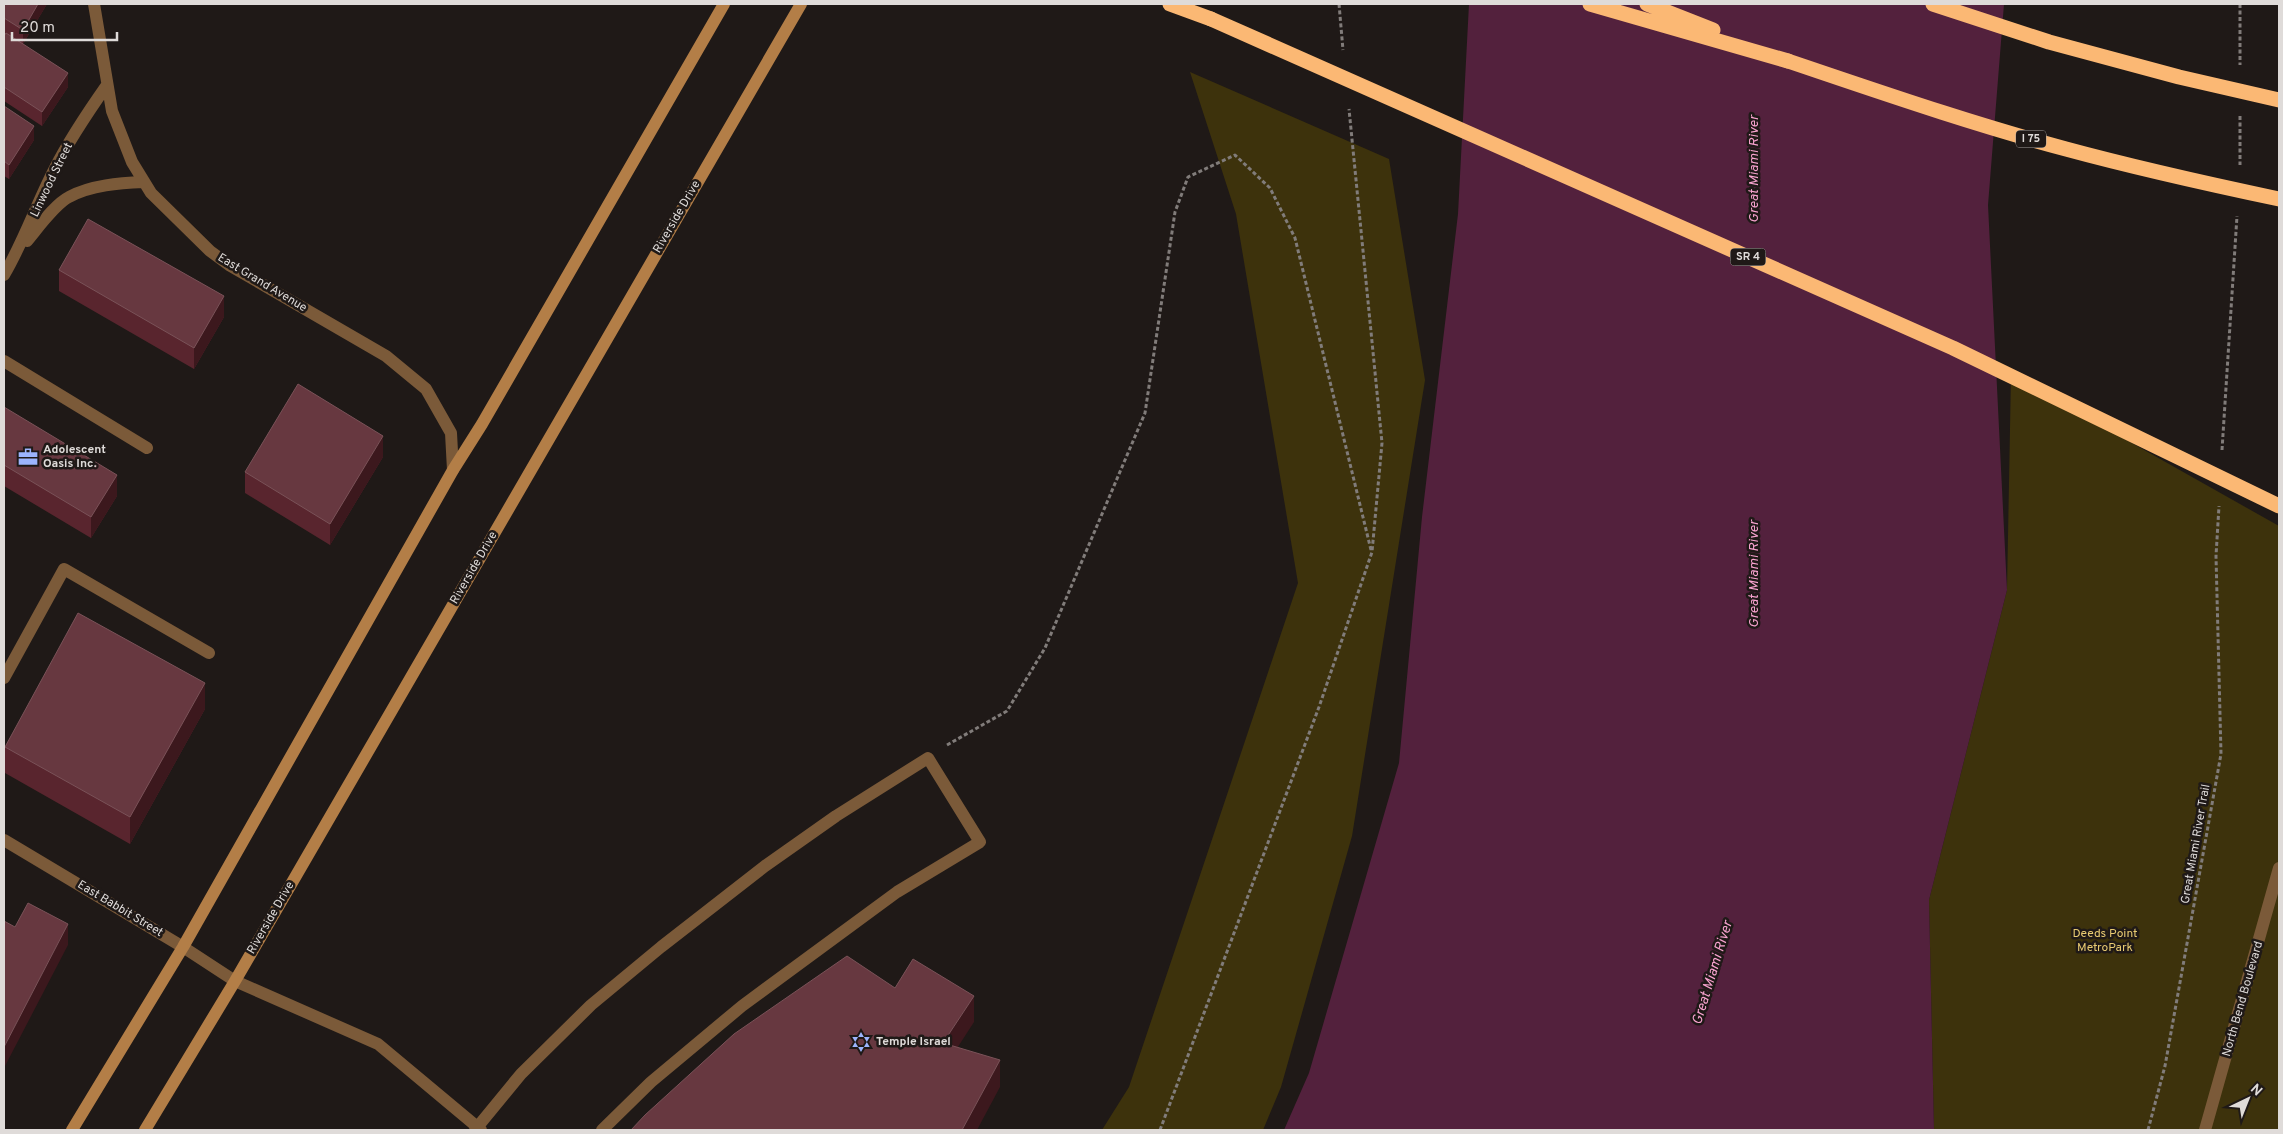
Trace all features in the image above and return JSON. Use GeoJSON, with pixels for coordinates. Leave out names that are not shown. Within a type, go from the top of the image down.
{"type":"FeatureCollection","features":[{"type":"Feature","properties":{"kind":"highway"},"geometry":{"type":"LineString","coordinates":[[1170,4],[1211,19]]}},
{"type":"Feature","properties":{"kind":"highway","name":"SR 4"},"geometry":{"type":"LineString","coordinates":[[1181,4],[1953,348],[2279,506]]}},
{"type":"Feature","properties":{"kind":"highway"},"geometry":{"type":"LineString","coordinates":[[1590,4],[1788,61]]}},
{"type":"Feature","properties":{"kind":"highway","name":"I 75"},"geometry":{"type":"LineString","coordinates":[[1647,4],[1788,61],[1941,112],[2065,149],[2176,178],[2279,199]]}},
{"type":"Feature","properties":{"kind":"highway"},"geometry":{"type":"LineString","coordinates":[[1934,4],[2049,42],[2179,77],[2279,100]]}},
{"type":"Feature","properties":{"kind":"main road"},"geometry":{"type":"LineString","coordinates":[[72,1130],[183,947],[453,470],[487,416],[724,4]]}},
{"type":"Feature","properties":{"kind":"main road","name":"Riverside Drive"},"geometry":{"type":"LineString","coordinates":[[145,1130],[235,982],[800,4]]}},
{"type":"Feature","properties":{"kind":"street","name":"East Grand Avenue"},"geometry":{"type":"LineString","coordinates":[[94,4],[112,111],[132,162],[151,193],[210,251],[230,265],[386,356],[426,389],[451,433],[453,470]]}},
{"type":"Feature","properties":{"kind":"street","name":"Linwood Street"},"geometry":{"type":"LineString","coordinates":[[4,275],[17,253],[54,169],[82,121],[108,85]]}},
{"type":"Feature","properties":{"kind":"street","name":"Linwood Street"},"geometry":{"type":"LineString","coordinates":[[17,253],[44,220],[68,197],[99,187],[144,182]]}},
{"type":"Feature","properties":{"kind":"street"},"geometry":{"type":"LineString","coordinates":[[4,361],[147,448]]}},
{"type":"Feature","properties":{"kind":"street"},"geometry":{"type":"LineString","coordinates":[[4,678],[64,569],[209,653]]}},
{"type":"Feature","properties":{"kind":"street"},"geometry":{"type":"LineString","coordinates":[[478,1129],[520,1074],[590,1006],[661,947],[765,866],[836,816],[928,758],[980,842],[898,892],[742,1006],[651,1082],[602,1130]]}},
{"type":"Feature","properties":{"kind":"street","name":"East Babbit Street"},"geometry":{"type":"LineString","coordinates":[[4,840],[183,947],[235,982],[378,1044],[478,1129]]}},
{"type":"Feature","properties":{"kind":"street","name":"North Bend Boulevard"},"geometry":{"type":"LineString","coordinates":[[2205,1130],[2279,868]]}},
{"type":"Feature","properties":{"kind":"path"},"geometry":{"type":"LineString","coordinates":[[1339,4],[1344,52]]}},
{"type":"Feature","properties":{"kind":"path"},"geometry":{"type":"LineString","coordinates":[[1160,1130],[1319,707],[1372,552],[1382,443],[1348,101]]}},
{"type":"Feature","properties":{"kind":"path"},"geometry":{"type":"LineString","coordinates":[[928,758],[1007,711],[1045,648],[1145,413],[1175,212],[1188,177],[1234,156],[1270,188],[1295,238],[1372,552]]}},
{"type":"Feature","properties":{"kind":"path","name":"Great Miami River Trail"},"geometry":{"type":"LineString","coordinates":[[2148,1130],[2165,1066],[2221,754],[2216,556]]}},
{"type":"Feature","properties":{"kind":"green space"},"geometry":{"type":"Polygon","coordinates":[[[1190,72],[1389,159],[1425,380],[1352,836],[1281,1087],[1263,1130],[1102,1130],[1129,1087],[1298,583],[1236,214],[1190,72]]]}},
{"type":"Feature","properties":{"kind":"green space","name":"Deeds Point MetroPark"},"geometry":{"type":"Polygon","coordinates":[[[2011,375],[2279,526],[2279,1130],[1934,1130],[1929,900],[2007,590],[2011,375]]]}},
{"type":"Feature","properties":{"kind":"water","name":"Great Miami River"},"geometry":{"type":"Polygon","coordinates":[[[1469,4],[2004,4],[1988,205],[2007,590],[1929,900],[1934,1130],[1284,1130],[1309,1073],[1399,763],[1422,517],[1458,214],[1469,4]]]}},
{"type":"Feature","properties":{"kind":"building"},"geometry":{"type":"Polygon","coordinates":[[[4,4],[38,4],[23,30],[4,18],[4,4]]]}},
{"type":"Feature","properties":{"kind":"building"},"geometry":{"type":"Polygon","coordinates":[[[6,33],[68,73],[42,112],[4,87],[4,36],[6,33]]]}},
{"type":"Feature","properties":{"kind":"building"},"geometry":{"type":"Polygon","coordinates":[[[4,106],[34,126],[9,165],[4,161],[4,106]]]}},
{"type":"Feature","properties":{"kind":"building"},"geometry":{"type":"Polygon","coordinates":[[[88,219],[224,296],[194,348],[59,270],[88,219]]]}},
{"type":"Feature","properties":{"kind":"building"},"geometry":{"type":"Polygon","coordinates":[[[298,384],[383,436],[330,524],[245,472],[298,384]]]}},
{"type":"Feature","properties":{"kind":"building","name":"Adolescent Oasis Inc."},"geometry":{"type":"Polygon","coordinates":[[[4,407],[117,475],[91,517],[4,465],[4,407]]]}},
{"type":"Feature","properties":{"kind":"building"},"geometry":{"type":"Polygon","coordinates":[[[78,613],[205,683],[130,817],[5,747],[78,613]]]}},
{"type":"Feature","properties":{"kind":"building"},"geometry":{"type":"Polygon","coordinates":[[[28,903],[68,924],[4,1047],[4,921],[15,927],[28,903]]]}},
{"type":"Feature","properties":{"kind":"building","name":"Temple Israel"},"geometry":{"type":"Polygon","coordinates":[[[847,956],[895,988],[913,959],[974,996],[943,1043],[1000,1060],[962,1130],[631,1130],[734,1034],[847,956]]]}},
{"type":"Feature","properties":{"kind":"place","name":"Adolescent Oasis Inc."},"geometry":{"type":"Point","coordinates":[28,457]}},
{"type":"Feature","properties":{"kind":"place","name":"Temple Israel"},"geometry":{"type":"Point","coordinates":[861,1042]}}]}
